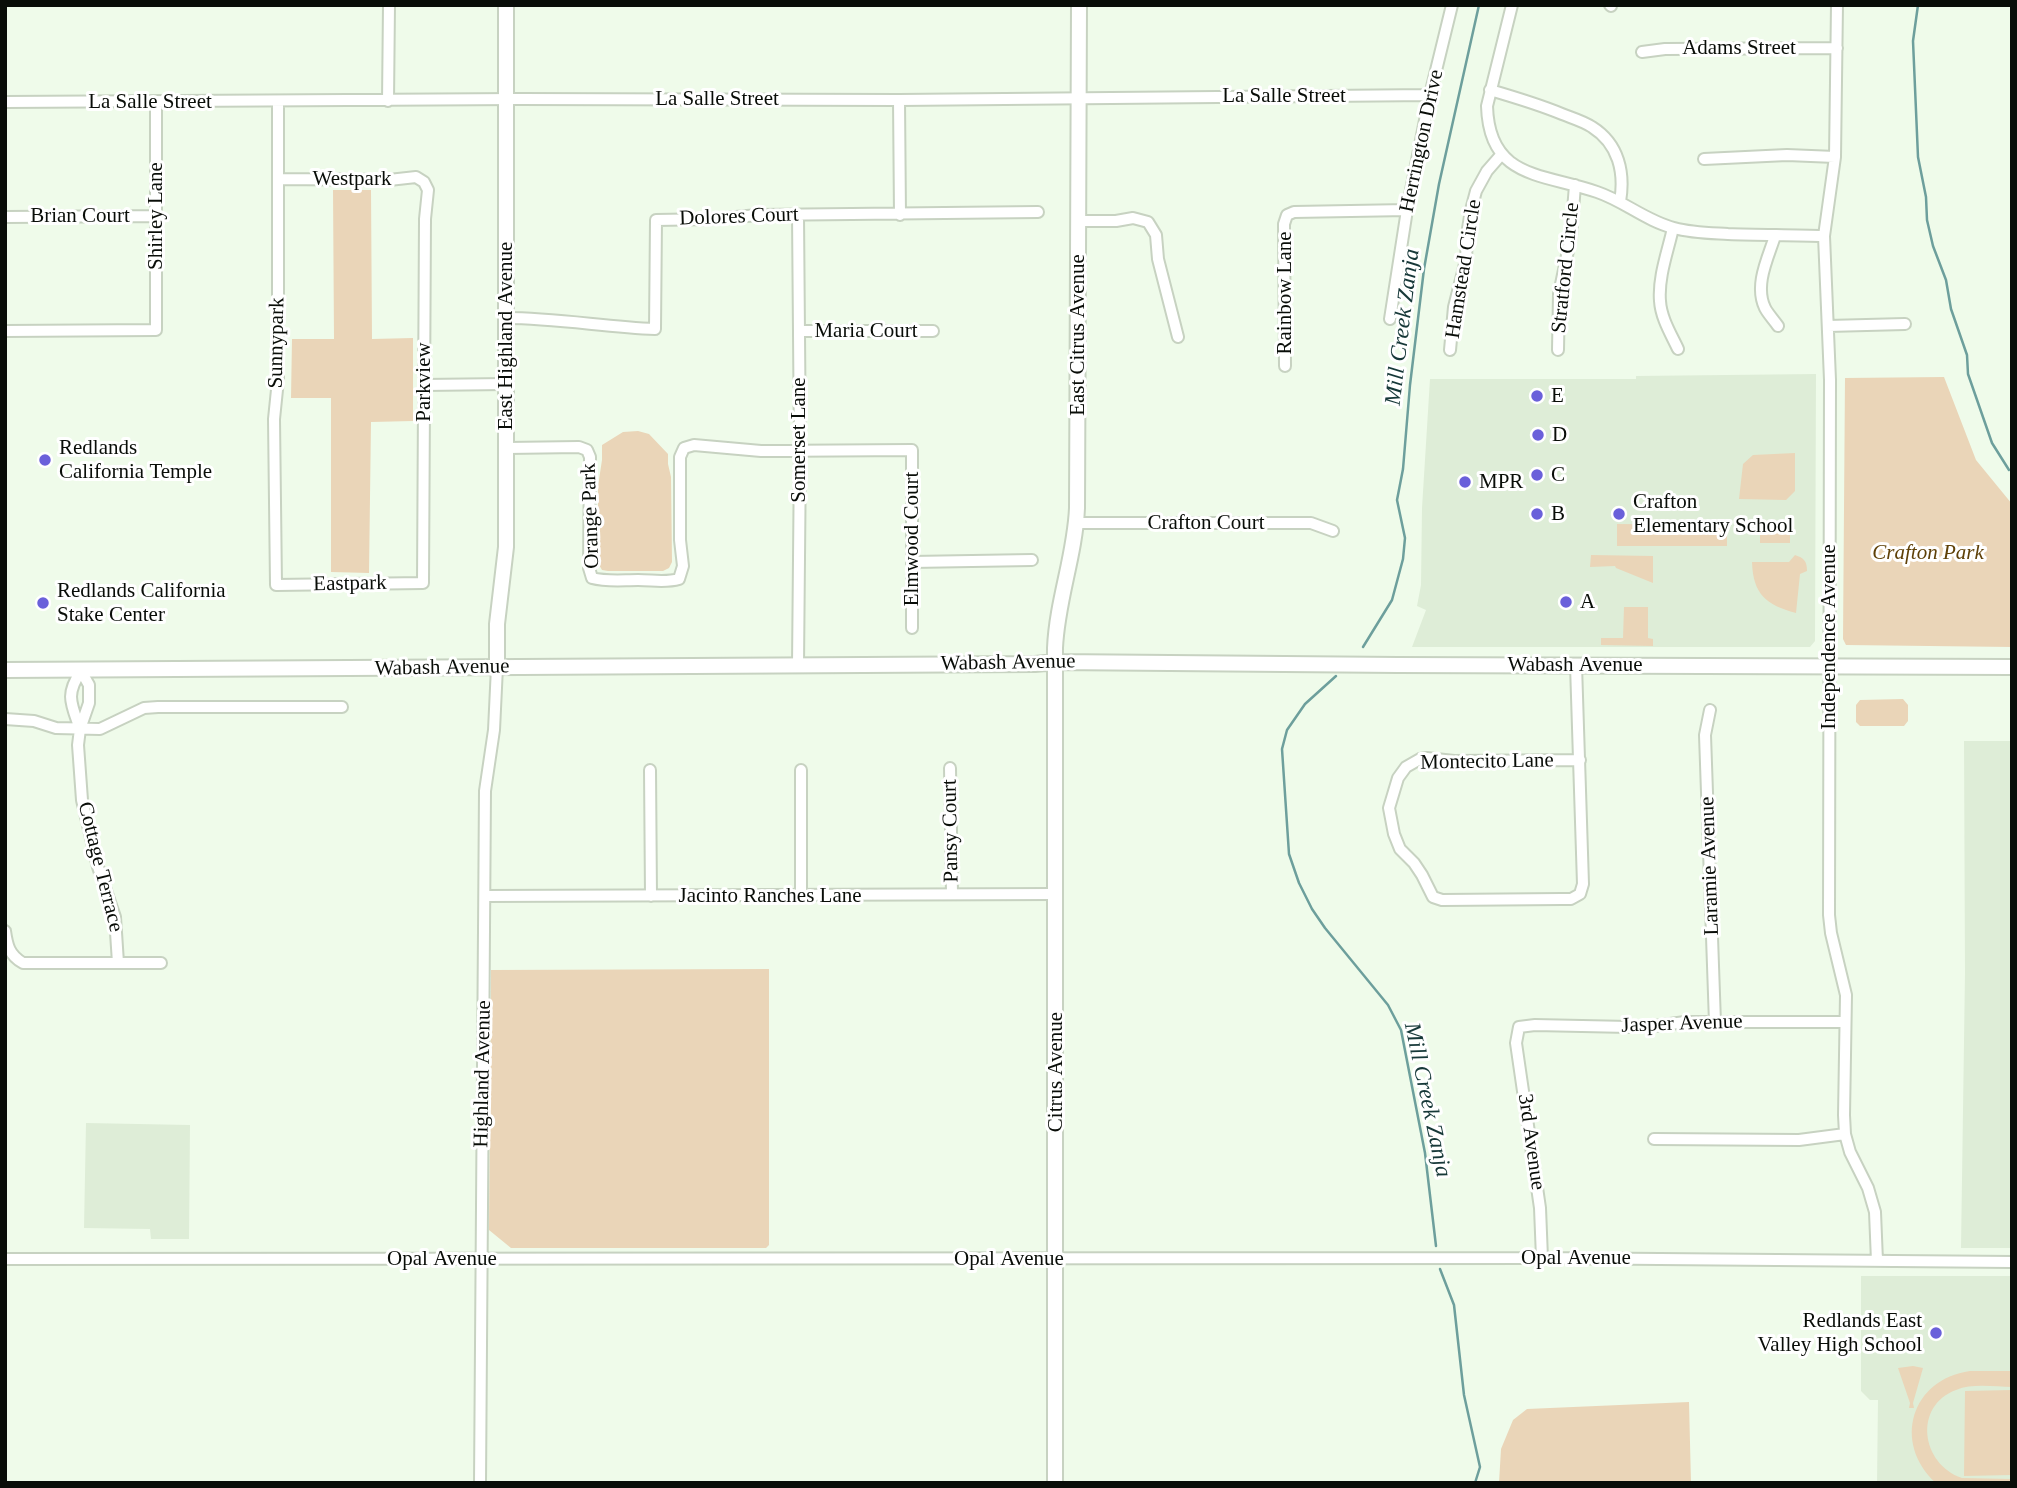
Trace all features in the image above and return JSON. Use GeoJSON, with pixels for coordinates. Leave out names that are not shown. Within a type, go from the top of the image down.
{"type":"FeatureCollection","features":[{"type":"Feature","properties":{"kind":"street"},"geometry":{"type":"LineString","coordinates":[[388,5],[388,101]]}},
{"type":"Feature","properties":{"kind":"street","name":"East Highland Avenue"},"geometry":{"type":"LineString","coordinates":[[497,667],[497,624],[506,555],[506,5]]}},
{"type":"Feature","properties":{"kind":"street","name":"East Citrus Avenue"},"geometry":{"type":"LineString","coordinates":[[1056,662],[1057,617],[1076,523],[1079,5]]}},
{"type":"Feature","properties":{"kind":"street","name":"Herrington Drive"},"geometry":{"type":"LineString","coordinates":[[1390,319],[1407,210],[1430,94],[1452,5]]}},
{"type":"Feature","properties":{"kind":"street"},"geometry":{"type":"LineString","coordinates":[[1513,5],[1487,106],[1492,139],[1501,155],[1527,172],[1599,193],[1673,228],[1696,232],[1824,236]]}},
{"type":"Feature","properties":{"kind":"street","name":"Independence Avenue"},"geometry":{"type":"LineString","coordinates":[[1836,5],[1835,157],[1824,236],[1830,380],[1829,915],[1844,981],[1845,1134],[1875,1212],[1877,1261]]}},
{"type":"Feature","properties":{"kind":"street","name":"Adams Street"},"geometry":{"type":"LineString","coordinates":[[1642,52],[1665,48],[1836,48]]}},
{"type":"Feature","properties":{"kind":"street"},"geometry":{"type":"LineString","coordinates":[[1490,90],[1532,102],[1590,126],[1603,135],[1618,159],[1622,173],[1620,202]]}},
{"type":"Feature","properties":{"kind":"street","name":"La Salle Street"},"geometry":{"type":"LineString","coordinates":[[5,102],[899,100],[1430,94]]}},
{"type":"Feature","properties":{"kind":"street"},"geometry":{"type":"LineString","coordinates":[[899,100],[900,215]]}},
{"type":"Feature","properties":{"kind":"street","name":"Sunnypark"},"geometry":{"type":"LineString","coordinates":[[276,585],[274,419],[278,380],[278,101]]}},
{"type":"Feature","properties":{"kind":"street","name":"Shirley Lane"},"geometry":{"type":"LineString","coordinates":[[5,331],[156,330],[156,102]]}},
{"type":"Feature","properties":{"kind":"street","name":"Hamstead Circle"},"geometry":{"type":"LineString","coordinates":[[1450,350],[1454,306],[1466,260],[1471,210],[1476,191],[1487,171],[1501,155]]}},
{"type":"Feature","properties":{"kind":"street"},"geometry":{"type":"LineString","coordinates":[[1704,159],[1787,155],[1835,157]]}},
{"type":"Feature","properties":{"kind":"street","name":"Westpark"},"geometry":{"type":"LineString","coordinates":[[279,179],[388,180],[416,177],[424,182]]}},
{"type":"Feature","properties":{"kind":"street","name":"Parkview"},"geometry":{"type":"LineString","coordinates":[[423,583],[425,219],[428,190],[424,182]]}},
{"type":"Feature","properties":{"kind":"street","name":"Stratford Circle"},"geometry":{"type":"LineString","coordinates":[[1558,350],[1559,294],[1571,236],[1574,185]]}},
{"type":"Feature","properties":{"kind":"street","name":"Rainbow Lane"},"geometry":{"type":"LineString","coordinates":[[1285,366],[1284,224],[1287,215],[1294,212],[1407,210]]}},
{"type":"Feature","properties":{"kind":"street","name":"Dolores Court"},"geometry":{"type":"LineString","coordinates":[[506,318],[655,328],[656,220],[1038,212]]}},
{"type":"Feature","properties":{"kind":"street","name":"Somerset Lane"},"geometry":{"type":"LineString","coordinates":[[798,215],[798,665]]}},
{"type":"Feature","properties":{"kind":"street","name":"Brian Court"},"geometry":{"type":"LineString","coordinates":[[5,217],[155,216]]}},
{"type":"Feature","properties":{"kind":"street"},"geometry":{"type":"LineString","coordinates":[[1078,221],[1133,218],[1149,222],[1156,235],[1158,258],[1178,337]]}},
{"type":"Feature","properties":{"kind":"street"},"geometry":{"type":"LineString","coordinates":[[1673,228],[1661,281],[1660,302],[1664,319],[1678,349]]}},
{"type":"Feature","properties":{"kind":"street"},"geometry":{"type":"LineString","coordinates":[[1775,236],[1761,279],[1761,296],[1765,309],[1778,326]]}},
{"type":"Feature","properties":{"kind":"street"},"geometry":{"type":"LineString","coordinates":[[1828,326],[1905,324]]}},
{"type":"Feature","properties":{"kind":"street","name":"Maria Court"},"geometry":{"type":"LineString","coordinates":[[799,331],[933,331]]}},
{"type":"Feature","properties":{"kind":"street"},"geometry":{"type":"LineString","coordinates":[[424,384],[506,384]]}},
{"type":"Feature","properties":{"kind":"street","name":"Orange Park"},"geometry":{"type":"LineString","coordinates":[[507,448],[579,447],[587,450],[590,457],[589,568],[592,578],[603,581],[668,582],[679,579],[683,566],[680,540],[680,457],[684,448],[694,445],[800,452]]}},
{"type":"Feature","properties":{"kind":"street","name":"Elmwood Court"},"geometry":{"type":"LineString","coordinates":[[800,452],[912,450],[912,628]]}},
{"type":"Feature","properties":{"kind":"street","name":"Crafton Court"},"geometry":{"type":"LineString","coordinates":[[1076,523],[1311,523],[1333,531]]}},
{"type":"Feature","properties":{"kind":"street"},"geometry":{"type":"LineString","coordinates":[[912,562],[1032,560]]}},
{"type":"Feature","properties":{"kind":"street","name":"Eastpark"},"geometry":{"type":"LineString","coordinates":[[276,585],[423,583]]}},
{"type":"Feature","properties":{"kind":"street","name":"Wabash Avenue"},"geometry":{"type":"LineString","coordinates":[[5,670],[1056,662],[2012,667]]}},
{"type":"Feature","properties":{"kind":"street","name":"Citrus Avenue"},"geometry":{"type":"LineString","coordinates":[[1055,1483],[1056,662]]}},
{"type":"Feature","properties":{"kind":"street","name":"Montecito Lane"},"geometry":{"type":"LineString","coordinates":[[1576,665],[1580,760],[1583,884],[1580,894],[1562,900],[1442,900],[1433,897],[1422,875],[1401,849],[1394,834],[1389,808],[1398,778],[1406,767],[1427,758],[1454,761],[1580,760]]}},
{"type":"Feature","properties":{"kind":"street","name":"Highland Avenue"},"geometry":{"type":"LineString","coordinates":[[480,1483],[485,791],[494,730],[497,667]]}},
{"type":"Feature","properties":{"kind":"street","name":"Cottage Terrace"},"geometry":{"type":"LineString","coordinates":[[80,729],[71,703],[71,685],[81,671],[89,685],[89,703],[80,729],[78,745],[82,800],[98,867],[116,917],[118,963]]}},
{"type":"Feature","properties":{"kind":"street"},"geometry":{"type":"LineString","coordinates":[[5,719],[34,721],[56,729],[100,729],[144,708],[342,707]]}},
{"type":"Feature","properties":{"kind":"street","name":"Laramie Avenue"},"geometry":{"type":"LineString","coordinates":[[1710,710],[1705,735],[1715,1023]]}},
{"type":"Feature","properties":{"kind":"street","name":"Pansy Court"},"geometry":{"type":"LineString","coordinates":[[950,768],[952,894]]}},
{"type":"Feature","properties":{"kind":"street"},"geometry":{"type":"LineString","coordinates":[[650,770],[651,896]]}},
{"type":"Feature","properties":{"kind":"street"},"geometry":{"type":"LineString","coordinates":[[800,770],[802,896]]}},
{"type":"Feature","properties":{"kind":"street","name":"Jacinto Ranches Lane"},"geometry":{"type":"LineString","coordinates":[[485,896],[1055,894]]}},
{"type":"Feature","properties":{"kind":"street"},"geometry":{"type":"LineString","coordinates":[[5,930],[8,948],[13,957],[23,963],[161,963]]}},
{"type":"Feature","properties":{"kind":"street","name":"Jasper Avenue"},"geometry":{"type":"LineString","coordinates":[[1519,1027],[1629,1027],[1685,1022],[1845,1022]]}},
{"type":"Feature","properties":{"kind":"street","name":"3rd Avenue"},"geometry":{"type":"LineString","coordinates":[[1519,1027],[1516,1044],[1540,1208],[1542,1258]]}},
{"type":"Feature","properties":{"kind":"street"},"geometry":{"type":"LineString","coordinates":[[1654,1139],[1799,1140],[1845,1134]]}},
{"type":"Feature","properties":{"kind":"street","name":"Opal Avenue"},"geometry":{"type":"LineString","coordinates":[[5,1259],[1542,1258],[2012,1262]]}},
{"type":"Feature","properties":{"kind":"shaded area","name":"Crafton Elementary School"},"geometry":{"type":"Polygon","coordinates":[[[1816,374],[1815,641],[1810,647],[1412,647],[1426,610],[1417,606],[1421,585],[1422,508],[1430,379],[1636,379],[1636,376],[1816,374]]]}},
{"type":"Feature","properties":{"kind":"shaded area"},"geometry":{"type":"Polygon","coordinates":[[[1964,741],[2012,741],[2012,1248],[1961,1248],[1965,973],[1964,741]]]}},
{"type":"Feature","properties":{"kind":"shaded area"},"geometry":{"type":"Polygon","coordinates":[[[86,1123],[190,1125],[189,1239],[151,1239],[150,1229],[84,1228],[86,1123]]]}},
{"type":"Feature","properties":{"kind":"shaded area","name":"Redlands East Valley High School"},"geometry":{"type":"Polygon","coordinates":[[[1861,1276],[2012,1276],[2012,1483],[1877,1483],[1878,1400],[1870,1400],[1861,1391],[1861,1276]]]}},
{"type":"Feature","properties":{"kind":"green space"},"geometry":{"type":"Polygon","coordinates":[[[333,190],[371,190],[372,339],[413,338],[413,421],[371,422],[369,573],[331,572],[331,398],[291,398],[292,339],[334,339],[333,190]]]}},
{"type":"Feature","properties":{"kind":"green space","name":"Crafton Park"},"geometry":{"type":"Polygon","coordinates":[[[1944,377],[1976,460],[2012,504],[2012,647],[1846,645],[1843,639],[1845,378],[1944,377]]]}},
{"type":"Feature","properties":{"kind":"green space"},"geometry":{"type":"Polygon","coordinates":[[[638,431],[649,434],[668,454],[671,477],[672,562],[669,568],[663,571],[602,570],[598,563],[598,486],[602,445],[623,432],[638,431]]]}},
{"type":"Feature","properties":{"kind":"green space"},"geometry":{"type":"Polygon","coordinates":[[[1795,453],[1795,491],[1786,500],[1739,499],[1743,464],[1753,455],[1795,453]]]}},
{"type":"Feature","properties":{"kind":"green space"},"geometry":{"type":"Polygon","coordinates":[[[1760,521],[1790,521],[1790,543],[1760,543],[1760,521]]]}},
{"type":"Feature","properties":{"kind":"green space"},"geometry":{"type":"Polygon","coordinates":[[[1617,524],[1727,525],[1727,546],[1617,546],[1617,524]]]}},
{"type":"Feature","properties":{"kind":"green space"},"geometry":{"type":"Polygon","coordinates":[[[1591,555],[1653,556],[1653,583],[1615,566],[1590,567],[1591,555]]]}},
{"type":"Feature","properties":{"kind":"green space"},"geometry":{"type":"Polygon","coordinates":[[[1795,555],[1804,560],[1807,571],[1800,574],[1796,613],[1769,602],[1763,596],[1755,582],[1752,562],[1789,562],[1795,555]]]}},
{"type":"Feature","properties":{"kind":"green space"},"geometry":{"type":"Polygon","coordinates":[[[1624,607],[1648,607],[1648,638],[1653,639],[1653,646],[1601,645],[1601,638],[1623,638],[1624,607]]]}},
{"type":"Feature","properties":{"kind":"green space"},"geometry":{"type":"Polygon","coordinates":[[[1903,699],[1908,705],[1908,721],[1904,726],[1860,726],[1856,722],[1856,705],[1860,700],[1903,699]]]}},
{"type":"Feature","properties":{"kind":"green space"},"geometry":{"type":"Polygon","coordinates":[[[769,969],[769,1245],[766,1248],[511,1248],[489,1230],[491,970],[769,969]]]}},
{"type":"Feature","properties":{"kind":"green space"},"geometry":{"type":"Polygon","coordinates":[[[1898,1368],[1923,1368],[1914,1408],[1909,1408],[1910,1403],[1898,1368]]]}},
{"type":"Feature","properties":{"kind":"green space"},"geometry":{"type":"Polygon","coordinates":[[[1970,1371],[2012,1371],[2012,1387],[1970,1387],[1956,1390],[1942,1398],[1928,1421],[1927,1435],[1931,1448],[1948,1471],[1962,1478],[2012,1479],[2012,1483],[1936,1483],[1922,1467],[1914,1450],[1914,1415],[1922,1399],[1934,1386],[1950,1376],[1970,1371]]]}},
{"type":"Feature","properties":{"kind":"green space"},"geometry":{"type":"Polygon","coordinates":[[[2012,1390],[2012,1475],[1964,1476],[1965,1391],[2012,1390]]]}},
{"type":"Feature","properties":{"kind":"green space"},"geometry":{"type":"Polygon","coordinates":[[[1689,1402],[1691,1483],[1499,1483],[1501,1449],[1513,1420],[1527,1409],[1689,1402]]]}},
{"type":"Feature","properties":{"kind":"waterway","name":"Mill Creek Zanja"},"geometry":{"type":"LineString","coordinates":[[1363,647],[1392,600],[1403,559],[1405,538],[1397,500],[1403,469],[1424,269],[1439,184],[1479,5]]}},
{"type":"Feature","properties":{"kind":"waterway"},"geometry":{"type":"LineString","coordinates":[[1918,5],[1913,41],[1918,157],[1926,197],[1927,220],[1933,246],[1946,280],[1951,309],[1967,355],[1968,374],[1992,443],[2009,470]]}},
{"type":"Feature","properties":{"kind":"waterway","name":"Mill Creek Zanja"},"geometry":{"type":"LineString","coordinates":[[1336,676],[1305,704],[1287,730],[1282,749],[1289,854],[1312,909],[1388,1005],[1401,1030],[1425,1153],[1436,1246]]}},
{"type":"Feature","properties":{"kind":"waterway","name":"Mill Creek Zanja"},"geometry":{"type":"LineString","coordinates":[[1440,1269],[1454,1305],[1464,1395],[1480,1467],[1475,1483]]}},
{"type":"Feature","properties":{"kind":"place","name":"E"},"geometry":{"type":"Point","coordinates":[1537,396]}},
{"type":"Feature","properties":{"kind":"place","name":"D"},"geometry":{"type":"Point","coordinates":[1538,435]}},
{"type":"Feature","properties":{"kind":"place","name":"Redlands California Temple"},"geometry":{"type":"Point","coordinates":[45,460]}},
{"type":"Feature","properties":{"kind":"place","name":"C"},"geometry":{"type":"Point","coordinates":[1537,475]}},
{"type":"Feature","properties":{"kind":"place","name":"MPR"},"geometry":{"type":"Point","coordinates":[1465,482]}},
{"type":"Feature","properties":{"kind":"place","name":"B"},"geometry":{"type":"Point","coordinates":[1537,514]}},
{"type":"Feature","properties":{"kind":"place","name":"Crafton Elementary School"},"geometry":{"type":"Point","coordinates":[1619,514]}},
{"type":"Feature","properties":{"kind":"place","name":"A"},"geometry":{"type":"Point","coordinates":[1566,602]}},
{"type":"Feature","properties":{"kind":"place","name":"Redlands California Stake Center"},"geometry":{"type":"Point","coordinates":[43,603]}},
{"type":"Feature","properties":{"kind":"place","name":"Redlands East Valley High School"},"geometry":{"type":"Point","coordinates":[1936,1333]}}]}
